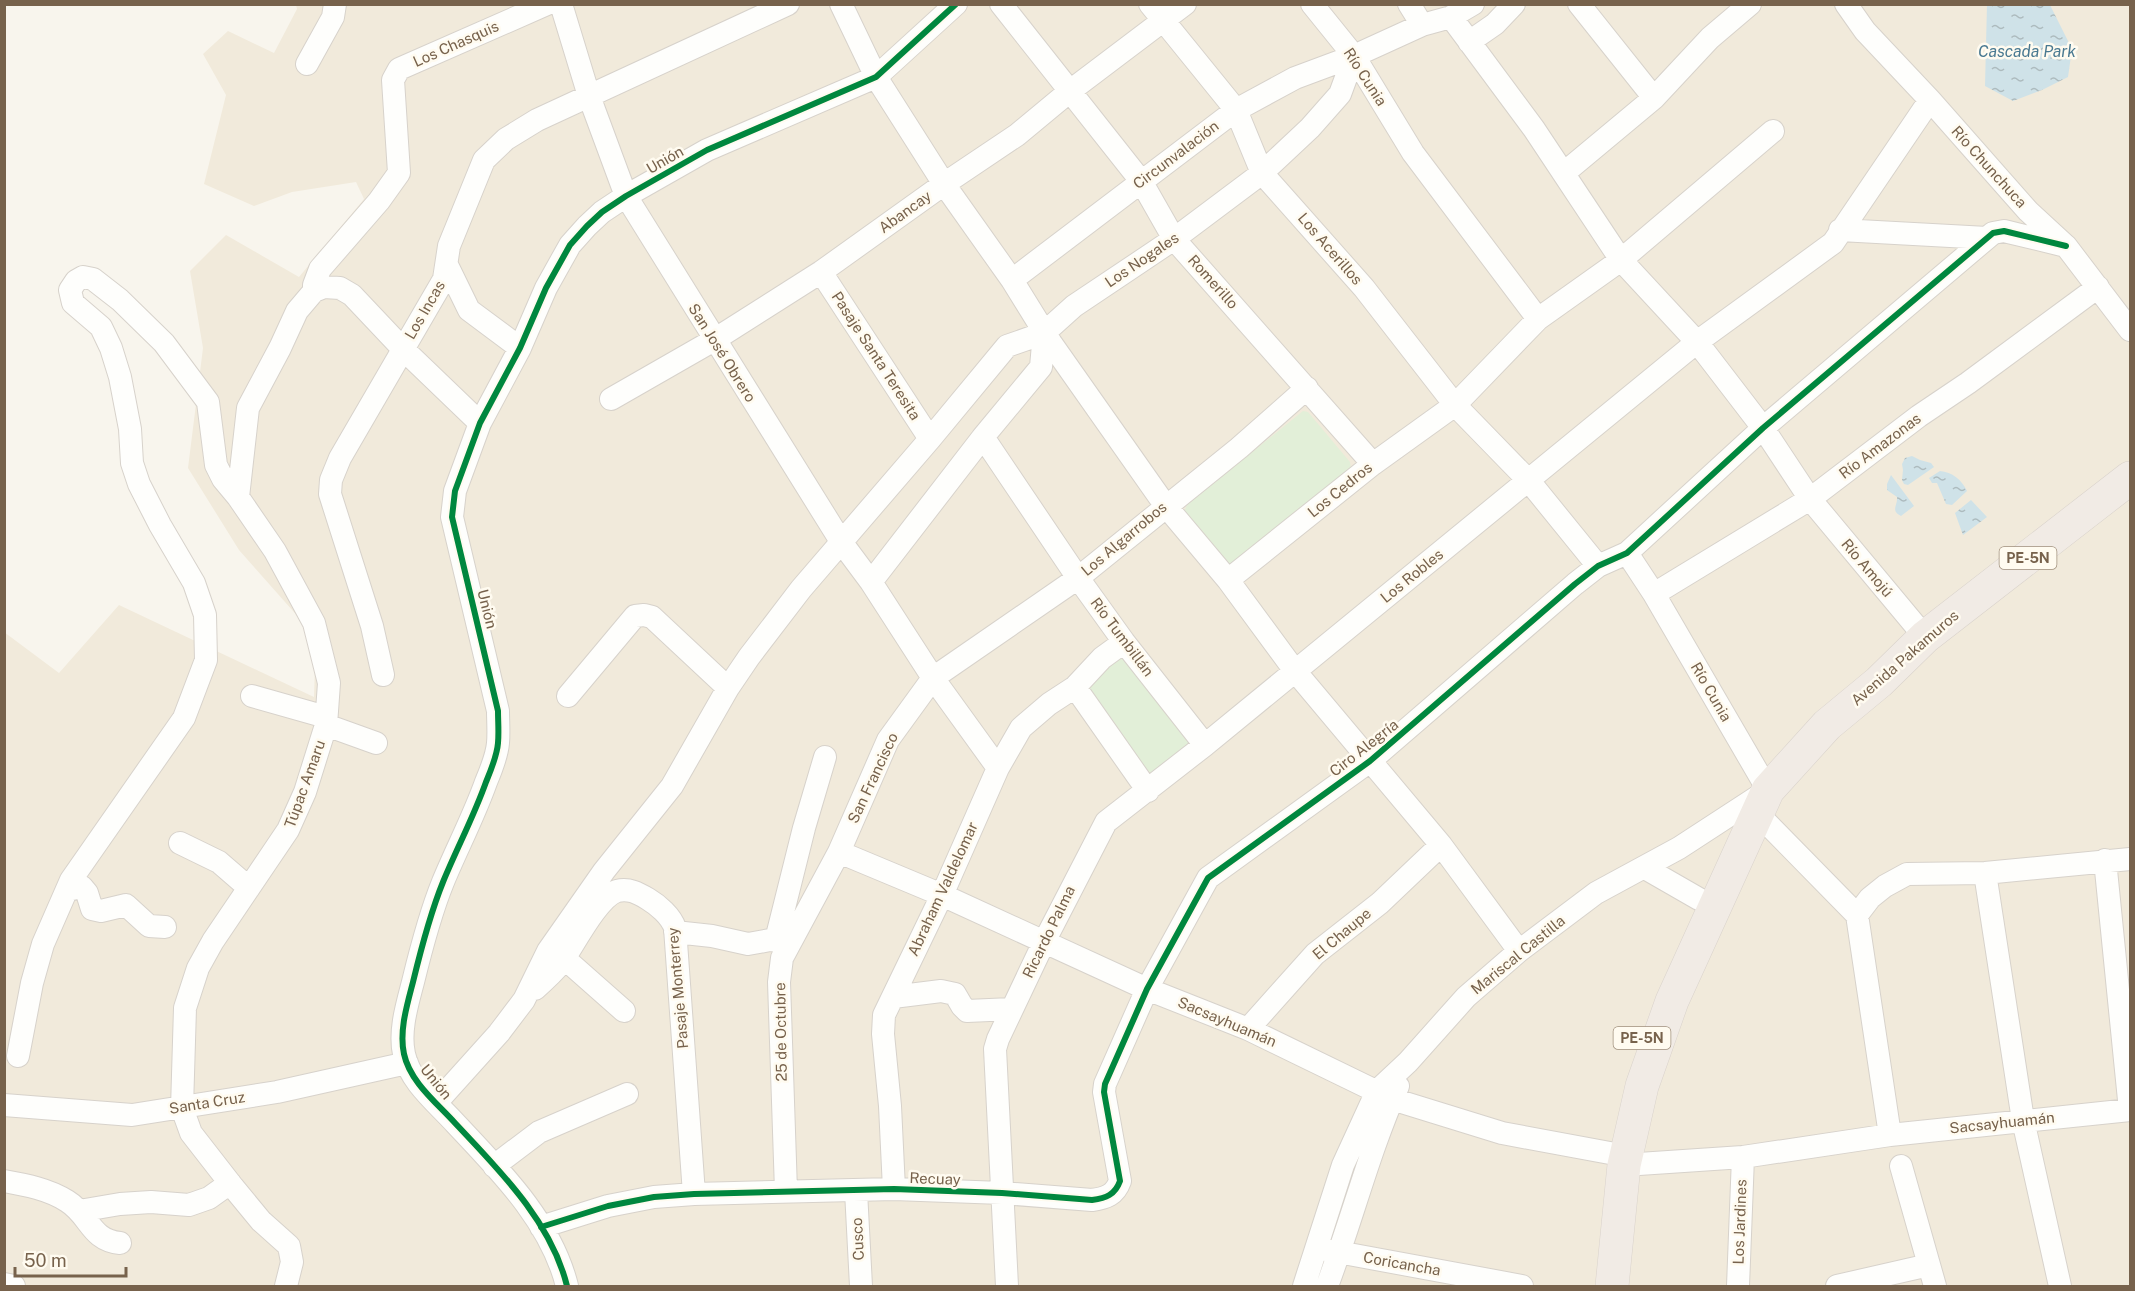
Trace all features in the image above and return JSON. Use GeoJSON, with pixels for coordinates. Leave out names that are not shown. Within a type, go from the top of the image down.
{"type":"FeatureCollection","features":[{"type":"Feature","properties":{"kind":"highway","name":"Avenida Pakamuros"},"geometry":{"type":"LineString","coordinates":[[1595,1287],[1619,1158],[1642,1086],[1707,903],[1763,801],[1827,725],[1879,682],[1925,637],[2130,478]]}},
{"type":"Feature","properties":{"kind":"highway","name":"Avenida Pakamuros"},"geometry":{"type":"LineString","coordinates":[[1612,1287],[1619,1158]]}},
{"type":"Feature","properties":{"kind":"street"},"geometry":{"type":"LineString","coordinates":[[307,64],[333,17],[335,4]]}},
{"type":"Feature","properties":{"kind":"street","name":"Los Chasquis"},"geometry":{"type":"LineString","coordinates":[[314,291],[320,269],[379,201],[399,173],[393,80],[399,69],[547,4]]}},
{"type":"Feature","properties":{"kind":"street","name":"San José Obrero"},"geometry":{"type":"LineString","coordinates":[[561,4],[589,96],[626,196],[842,543],[871,582],[933,678],[998,768]]}},
{"type":"Feature","properties":{"kind":"street","name":"Los Incas"},"geometry":{"type":"LineString","coordinates":[[383,675],[372,626],[330,494],[331,480],[340,458],[441,285],[448,267],[449,246],[484,160],[506,139],[537,120],[788,4]]}},
{"type":"Feature","properties":{"kind":"street"},"geometry":{"type":"LineString","coordinates":[[842,4],[876,77],[944,184],[1012,280],[1044,333],[1165,506],[1228,580],[1295,670],[1441,844],[1519,951]]}},
{"type":"Feature","properties":{"kind":"street","name":"Unión"},"geometry":{"type":"LineString","coordinates":[[567,1287],[563,1273],[541,1227],[514,1189],[425,1092],[407,1063],[403,1045],[405,1021],[419,957],[443,883],[479,801],[498,744],[498,711],[453,517],[455,491],[480,423],[520,348],[546,288],[570,245],[602,212],[707,150],[876,77],[956,4]]}},
{"type":"Feature","properties":{"kind":"street","name":"Romerillo"},"geometry":{"type":"LineString","coordinates":[[1001,4],[1141,181],[1174,239],[1373,464]]}},
{"type":"Feature","properties":{"kind":"street","name":"Abancay"},"geometry":{"type":"LineString","coordinates":[[611,399],[714,340],[821,272],[1017,135],[1157,13],[1185,4]]}},
{"type":"Feature","properties":{"kind":"street","name":"Río Cunia"},"geometry":{"type":"LineString","coordinates":[[1312,4],[1354,56],[1413,153],[1538,319]]}},
{"type":"Feature","properties":{"kind":"street"},"geometry":{"type":"LineString","coordinates":[[1409,4],[1422,25]]}},
{"type":"Feature","properties":{"kind":"street"},"geometry":{"type":"LineString","coordinates":[[1354,56],[1422,25],[1451,17],[1473,4]]}},
{"type":"Feature","properties":{"kind":"street"},"geometry":{"type":"LineString","coordinates":[[1469,42],[1495,24],[1514,4]]}},
{"type":"Feature","properties":{"kind":"street"},"geometry":{"type":"LineString","coordinates":[[1579,4],[1654,98]]}},
{"type":"Feature","properties":{"kind":"street"},"geometry":{"type":"LineString","coordinates":[[1564,173],[1654,98],[1710,38],[1750,4]]}},
{"type":"Feature","properties":{"kind":"street","name":"Río Chunchuca"},"geometry":{"type":"LineString","coordinates":[[1846,4],[1865,31],[1930,100],[2028,211],[2066,246],[2130,330]]}},
{"type":"Feature","properties":{"kind":"street","name":"Los Acerillos"},"geometry":{"type":"LineString","coordinates":[[1157,13],[1236,110],[1262,173],[1364,288],[1455,405],[1529,481],[1598,566]]}},
{"type":"Feature","properties":{"kind":"street","name":"Río Amojú"},"geometry":{"type":"LineString","coordinates":[[1451,17],[1564,173],[1622,260],[1697,342],[1763,428],[1810,499],[1925,637]]}},
{"type":"Feature","properties":{"kind":"street","name":"Circunvalación"},"geometry":{"type":"LineString","coordinates":[[1012,280],[1236,110],[1294,78],[1354,56]]}},
{"type":"Feature","properties":{"kind":"street","name":"Los Nogales"},"geometry":{"type":"LineString","coordinates":[[1044,333],[1074,306],[1174,239],[1262,173],[1310,128],[1340,94],[1354,56]]}},
{"type":"Feature","properties":{"kind":"street","name":"Los Robles"},"geometry":{"type":"LineString","coordinates":[[1295,670],[1697,342],[1833,243],[1930,100]]}},
{"type":"Feature","properties":{"kind":"street","name":"Los Cedros"},"geometry":{"type":"LineString","coordinates":[[1228,580],[1373,464],[1455,405],[1538,319],[1622,260],[1773,130]]}},
{"type":"Feature","properties":{"kind":"street"},"geometry":{"type":"LineString","coordinates":[[1840,230],[1987,238],[1993,233],[2004,231],[2066,246]]}},
{"type":"Feature","properties":{"kind":"street","name":"Ciro Alegría"},"geometry":{"type":"LineString","coordinates":[[1147,989],[1208,878],[1370,761],[1598,566],[1628,553],[1763,428],[1987,238]]}},
{"type":"Feature","properties":{"kind":"street"},"geometry":{"type":"LineString","coordinates":[[448,267],[470,310],[520,348]]}},
{"type":"Feature","properties":{"kind":"street","name":"Pasaje Santa Teresita"},"geometry":{"type":"LineString","coordinates":[[821,272],[930,439]]}},
{"type":"Feature","properties":{"kind":"street","name":"Túpac Amaru"},"geometry":{"type":"LineString","coordinates":[[67,890],[71,880],[112,819],[184,718],[206,660],[206,615],[194,584],[160,525],[132,463],[130,429],[120,377],[111,348],[101,327],[73,303],[70,290],[76,280],[83,277],[93,279],[120,300],[164,343],[208,402],[216,465],[223,479],[275,550],[314,623],[329,683],[326,721],[305,792],[288,830],[213,940],[198,968],[185,1008],[182,1108],[191,1132],[230,1183],[261,1221],[288,1246],[291,1262],[286,1287]]}},
{"type":"Feature","properties":{"kind":"street"},"geometry":{"type":"LineString","coordinates":[[238,497],[248,408],[297,311],[314,291],[324,287],[340,288],[352,295],[403,349],[480,423]]}},
{"type":"Feature","properties":{"kind":"street","name":"Río Amazonas"},"geometry":{"type":"LineString","coordinates":[[1654,594],[1810,499],[1918,416],[1968,383],[2098,287]]}},
{"type":"Feature","properties":{"kind":"street"},"geometry":{"type":"LineString","coordinates":[[871,582],[983,437],[1041,367],[1044,333]]}},
{"type":"Feature","properties":{"kind":"street"},"geometry":{"type":"LineString","coordinates":[[436,1103],[499,1033],[524,1000],[548,951],[604,871],[672,786],[728,688],[801,589],[1007,346],[1044,333]]}},
{"type":"Feature","properties":{"kind":"street","name":"Los Algarrobos"},"geometry":{"type":"LineString","coordinates":[[933,678],[1078,578],[1248,440],[1307,388]]}},
{"type":"Feature","properties":{"kind":"street","name":"Río Tumbillán"},"geometry":{"type":"LineString","coordinates":[[983,437],[1078,578],[1205,745]]}},
{"type":"Feature","properties":{"kind":"street","name":"Río Cunia"},"geometry":{"type":"LineString","coordinates":[[1628,553],[1654,594],[1763,801],[1857,915]]}},
{"type":"Feature","properties":{"kind":"street"},"geometry":{"type":"LineString","coordinates":[[568,696],[621,630],[635,616],[644,615],[652,617],[728,688]]}},
{"type":"Feature","properties":{"kind":"street","name":"Abraham Valdelomar"},"geometry":{"type":"LineString","coordinates":[[894,1189],[890,1106],[883,1034],[884,1015],[942,895],[998,768],[1021,728],[1049,704],[1075,687],[1102,658],[1125,642]]}},
{"type":"Feature","properties":{"kind":"street","name":"Ricardo Palma"},"geometry":{"type":"LineString","coordinates":[[1007,1287],[995,1049],[1012,1009],[1106,822],[1148,791],[1295,670]]}},
{"type":"Feature","properties":{"kind":"street","name":"San Francisco"},"geometry":{"type":"LineString","coordinates":[[839,852],[888,740],[933,678]]}},
{"type":"Feature","properties":{"kind":"street"},"geometry":{"type":"LineString","coordinates":[[1075,687],[1148,791]]}},
{"type":"Feature","properties":{"kind":"street"},"geometry":{"type":"LineString","coordinates":[[252,696],[326,721],[376,743]]}},
{"type":"Feature","properties":{"kind":"street"},"geometry":{"type":"LineString","coordinates":[[675,932],[712,936],[748,945],[783,941],[804,828],[825,756]]}},
{"type":"Feature","properties":{"kind":"street","name":"Mariscal Castilla"},"geometry":{"type":"LineString","coordinates":[[1384,1095],[1408,1062],[1466,997],[1519,951],[1596,893],[1763,801]]}},
{"type":"Feature","properties":{"kind":"street"},"geometry":{"type":"LineString","coordinates":[[180,843],[219,862],[249,888]]}},
{"type":"Feature","properties":{"kind":"street","name":"El Chaupe"},"geometry":{"type":"LineString","coordinates":[[1248,1029],[1316,954],[1380,903],[1441,844]]}},
{"type":"Feature","properties":{"kind":"street","name":"Sacsayhuamán"},"geometry":{"type":"LineString","coordinates":[[839,852],[942,895],[1147,989],[1248,1029],[1384,1095],[1502,1133],[1619,1158],[1743,1157],[1890,1135],[2130,1111],[2105,860]]}},
{"type":"Feature","properties":{"kind":"street","name":"25 de Octubre"},"geometry":{"type":"LineString","coordinates":[[786,1191],[779,982],[783,941],[839,852]]}},
{"type":"Feature","properties":{"kind":"street"},"geometry":{"type":"LineString","coordinates":[[1890,1135],[1857,915],[1870,898],[1885,886],[1907,874],[1985,873],[2130,859]]}},
{"type":"Feature","properties":{"kind":"street"},"geometry":{"type":"LineString","coordinates":[[1645,868],[1707,903]]}},
{"type":"Feature","properties":{"kind":"street"},"geometry":{"type":"LineString","coordinates":[[1985,873],[2023,1120],[2060,1287]]}},
{"type":"Feature","properties":{"kind":"street"},"geometry":{"type":"LineString","coordinates":[[18,1056],[38,964],[67,890],[82,887],[87,893],[92,909],[101,911],[126,905],[149,926],[165,927]]}},
{"type":"Feature","properties":{"kind":"street","name":"Pasaje Monterrey"},"geometry":{"type":"LineString","coordinates":[[524,1000],[564,958],[598,908],[615,892],[627,890],[650,900],[672,920],[675,932],[694,1194]]}},
{"type":"Feature","properties":{"kind":"street"},"geometry":{"type":"LineString","coordinates":[[564,958],[624,1011]]}},
{"type":"Feature","properties":{"kind":"street","name":"Recuay"},"geometry":{"type":"LineString","coordinates":[[541,1227],[618,1203],[694,1194],[894,1189],[1002,1193],[1092,1200],[1104,1198],[1117,1189],[1120,1181],[1104,1092],[1105,1084],[1147,989]]}},
{"type":"Feature","properties":{"kind":"street"},"geometry":{"type":"LineString","coordinates":[[893,997],[941,991],[955,994],[967,1011],[1012,1009]]}},
{"type":"Feature","properties":{"kind":"street","name":"Santa Cruz"},"geometry":{"type":"LineString","coordinates":[[4,1105],[132,1115],[277,1092],[407,1063]]}},
{"type":"Feature","properties":{"kind":"street"},"geometry":{"type":"LineString","coordinates":[[494,1166],[539,1132],[627,1094]]}},
{"type":"Feature","properties":{"kind":"street"},"geometry":{"type":"LineString","coordinates":[[1304,1287],[1343,1165],[1384,1095]]}},
{"type":"Feature","properties":{"kind":"street"},"geometry":{"type":"LineString","coordinates":[[1327,1287],[1370,1156],[1384,1095]]}},
{"type":"Feature","properties":{"kind":"street","name":"Los Jardines"},"geometry":{"type":"LineString","coordinates":[[1738,1287],[1743,1157]]}},
{"type":"Feature","properties":{"kind":"street"},"geometry":{"type":"LineString","coordinates":[[1838,1287],[1932,1276],[1901,1166]]}},
{"type":"Feature","properties":{"kind":"street"},"geometry":{"type":"LineString","coordinates":[[4,1181],[40,1188],[68,1201],[100,1237],[109,1242],[120,1243]]}},
{"type":"Feature","properties":{"kind":"street"},"geometry":{"type":"LineString","coordinates":[[79,1211],[120,1204],[151,1202],[189,1205],[209,1198],[230,1183]]}},
{"type":"Feature","properties":{"kind":"street","name":"Cusco"},"geometry":{"type":"LineString","coordinates":[[856,1191],[861,1287]]}},
{"type":"Feature","properties":{"kind":"street","name":"Coricancha"},"geometry":{"type":"LineString","coordinates":[[1317,1247],[1467,1281],[1520,1286]]}},
{"type":"Feature","properties":{"kind":"street"},"geometry":{"type":"LineString","coordinates":[[4,1284],[14,1287]]}},
{"type":"Feature","properties":{"kind":"shaded area"},"geometry":{"type":"Polygon","coordinates":[[[296,5],[2130,5],[2130,1286],[5,1286],[4,632],[59,673],[119,605],[314,697],[316,637],[239,550],[188,468],[203,348],[190,271],[226,235],[299,277],[364,199],[356,182],[292,192],[254,206],[204,184],[226,95],[203,54],[228,31],[274,53],[297,9],[296,5]]]}},
{"type":"Feature","properties":{"kind":"green space"},"geometry":{"type":"Polygon","coordinates":[[[1303,411],[1308,412],[1350,462],[1351,469],[1239,566],[1228,564],[1184,512],[1187,505],[1303,411]]]}},
{"type":"Feature","properties":{"kind":"green space"},"geometry":{"type":"Polygon","coordinates":[[[1121,654],[1192,743],[1153,774],[1148,771],[1085,684],[1121,654]]]}},
{"type":"Feature","properties":{"kind":"water","name":"Cascada Park"},"geometry":{"type":"Polygon","coordinates":[[[1987,4],[2050,5],[2072,49],[2068,77],[2013,101],[1985,86],[1987,4]]]}},
{"type":"Feature","properties":{"kind":"water"},"geometry":{"type":"Polygon","coordinates":[[[1912,456],[1931,463],[1934,467],[1908,485],[1902,480],[1902,464],[1905,458],[1912,456]]]}},
{"type":"Feature","properties":{"kind":"water"},"geometry":{"type":"Polygon","coordinates":[[[1940,471],[1956,477],[1967,491],[1952,505],[1946,504],[1937,483],[1932,483],[1929,478],[1940,471]]]}},
{"type":"Feature","properties":{"kind":"water"},"geometry":{"type":"Polygon","coordinates":[[[1891,475],[1914,506],[1901,516],[1895,510],[1897,497],[1887,490],[1891,475]]]}},
{"type":"Feature","properties":{"kind":"water"},"geometry":{"type":"Polygon","coordinates":[[[1971,500],[1987,517],[1963,535],[1955,513],[1971,500]]]}},
{"type":"Feature","properties":{"kind":"cycle path"},"geometry":{"type":"LineString","coordinates":[[567,1286],[549,1240],[522,1198],[418,1083],[404,1054],[403,1027],[406,1009],[430,919],[443,882],[492,768],[498,743],[498,711],[452,517],[455,491],[480,423],[520,348],[546,288],[570,245],[587,226],[602,212],[626,196],[707,150],[876,77],[956,4]]}},
{"type":"Feature","properties":{"kind":"cycle path"},"geometry":{"type":"LineString","coordinates":[[541,1227],[608,1206],[654,1197],[694,1194],[894,1189],[1002,1193],[1092,1200],[1109,1195],[1120,1181],[1104,1092],[1105,1084],[1147,989],[1208,878],[1370,761],[1598,566],[1627,553],[1763,428],[1993,233],[2004,231],[2066,246]]}}]}
